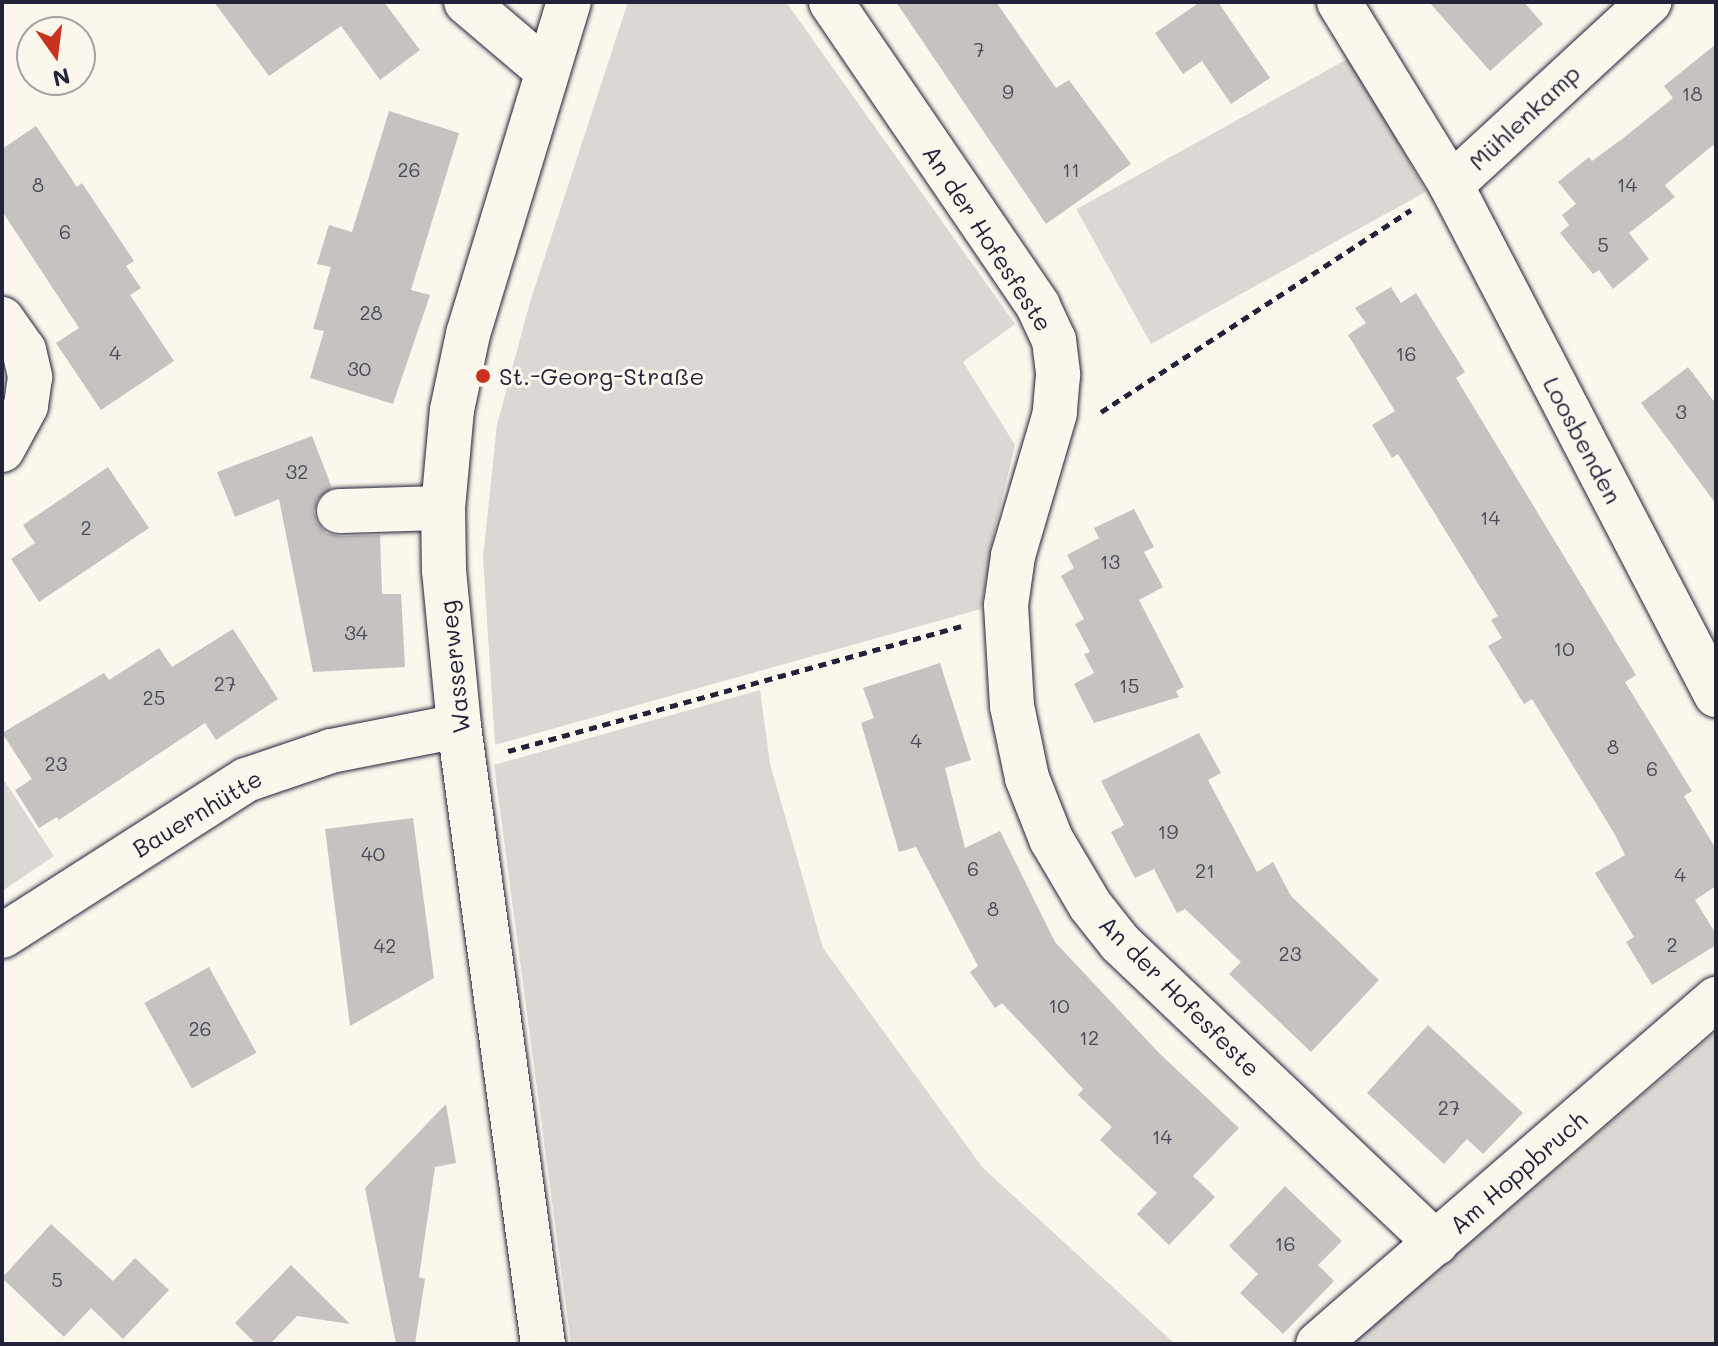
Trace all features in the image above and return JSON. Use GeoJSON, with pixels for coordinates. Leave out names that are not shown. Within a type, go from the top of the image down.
{"type":"FeatureCollection","features":[{"type":"Feature","properties":{"kind":"street"},"geometry":{"type":"LineString","coordinates":[[466,2],[546,70]]}},
{"type":"Feature","properties":{"kind":"street","name":"Wasserweg"},"geometry":{"type":"LineString","coordinates":[[543,1344],[462,745],[444,570],[443,508],[452,410],[468,334],[569,2]]}},
{"type":"Feature","properties":{"kind":"street","name":"An der Hofesfeste"},"geometry":{"type":"LineString","coordinates":[[831,2],[1048,324],[1058,375],[1055,413],[1013,556],[1006,614],[1012,706],[1027,778],[1051,839],[1090,905],[1120,943],[1436,1243]]}},
{"type":"Feature","properties":{"kind":"street","name":"Mühlenkamp"},"geometry":{"type":"LineString","coordinates":[[1339,2],[1451,185],[1649,2]]}},
{"type":"Feature","properties":{"kind":"street","name":"Loosbenden"},"geometry":{"type":"LineString","coordinates":[[1451,185],[1716,695]]}},
{"type":"Feature","properties":{"kind":"street"},"geometry":{"type":"LineString","coordinates":[[2,319],[24,350],[30,377],[26,406],[2,450]]}},
{"type":"Feature","properties":{"kind":"street"},"geometry":{"type":"LineString","coordinates":[[339,511],[443,508]]}},
{"type":"Feature","properties":{"kind":"street","name":"Bauernhütte"},"geometry":{"type":"LineString","coordinates":[[2,936],[246,780],[331,751],[462,745]]}},
{"type":"Feature","properties":{"kind":"street","name":"Am Hoppbruch"},"geometry":{"type":"LineString","coordinates":[[1318,1344],[1716,999]]}},
{"type":"Feature","properties":{"kind":"path"},"geometry":{"type":"LineString","coordinates":[[1047,448],[1451,185]]}},
{"type":"Feature","properties":{"kind":"path"},"geometry":{"type":"LineString","coordinates":[[462,745],[1006,614]]}},
{"type":"Feature","properties":{"kind":"shaded area"},"geometry":{"type":"Polygon","coordinates":[[[628,2],[786,2],[1015,324],[963,362],[1015,445],[994,533],[981,609],[495,745],[483,557],[497,425],[530,302],[628,2]]]}},
{"type":"Feature","properties":{"kind":"shaded area"},"geometry":{"type":"Polygon","coordinates":[[[1351,57],[1426,192],[1151,344],[1076,209],[1351,57]]]}},
{"type":"Feature","properties":{"kind":"shaded area"},"geometry":{"type":"Polygon","coordinates":[[[760,690],[770,764],[823,948],[982,1167],[1175,1344],[571,1344],[494,765],[760,690]]]}},
{"type":"Feature","properties":{"kind":"shaded area"},"geometry":{"type":"Polygon","coordinates":[[[2,777],[54,856],[2,891],[2,777]]]}},
{"type":"Feature","properties":{"kind":"shaded area"},"geometry":{"type":"Polygon","coordinates":[[[1716,1032],[1716,1344],[1351,1344],[1716,1032]]]}},
{"type":"Feature","properties":{"kind":"building"},"geometry":{"type":"Polygon","coordinates":[[[214,2],[384,2],[420,50],[380,80],[341,26],[269,76],[214,2]]]}},
{"type":"Feature","properties":{"kind":"building"},"geometry":{"type":"Polygon","coordinates":[[[896,2],[996,2],[1056,88],[1069,80],[1131,164],[1046,224],[896,2]]]}},
{"type":"Feature","properties":{"kind":"building"},"geometry":{"type":"Polygon","coordinates":[[[1200,2],[1218,2],[1270,78],[1231,104],[1202,61],[1183,74],[1155,33],[1200,2]]]}},
{"type":"Feature","properties":{"kind":"building"},"geometry":{"type":"Polygon","coordinates":[[[1429,2],[1524,2],[1543,24],[1490,71],[1429,2]]]}},
{"type":"Feature","properties":{"kind":"building"},"geometry":{"type":"Polygon","coordinates":[[[1716,44],[1716,149],[1713,145],[1665,185],[1675,197],[1629,233],[1649,259],[1613,289],[1599,270],[1593,274],[1560,233],[1569,225],[1562,215],[1576,204],[1558,182],[1589,157],[1592,161],[1673,98],[1664,86],[1716,44]]]}},
{"type":"Feature","properties":{"kind":"building"},"geometry":{"type":"Polygon","coordinates":[[[389,111],[459,133],[411,290],[430,295],[393,404],[310,378],[324,331],[313,329],[331,267],[317,264],[329,225],[352,232],[389,111]]]}},
{"type":"Feature","properties":{"kind":"building"},"geometry":{"type":"Polygon","coordinates":[[[36,126],[77,187],[82,183],[134,261],[126,266],[141,288],[130,295],[174,361],[101,410],[56,343],[79,328],[2,211],[2,149],[36,126]]]}},
{"type":"Feature","properties":{"kind":"building"},"geometry":{"type":"Polygon","coordinates":[[[1391,287],[1401,303],[1416,293],[1465,372],[1456,378],[1636,675],[1625,682],[1692,791],[1684,796],[1716,849],[1716,886],[1695,900],[1716,934],[1716,945],[1652,985],[1626,942],[1634,937],[1595,873],[1625,855],[1614,833],[1532,699],[1524,704],[1488,646],[1502,638],[1491,620],[1498,616],[1398,454],[1392,458],[1372,425],[1395,411],[1348,335],[1366,323],[1355,308],[1391,287]]]}},
{"type":"Feature","properties":{"kind":"building"},"geometry":{"type":"Polygon","coordinates":[[[1688,367],[1716,404],[1716,504],[1641,403],[1688,367]]]}},
{"type":"Feature","properties":{"kind":"building"},"geometry":{"type":"Polygon","coordinates":[[[312,436],[332,488],[317,500],[314,512],[317,523],[326,533],[339,536],[380,535],[382,594],[401,594],[405,667],[313,672],[279,499],[235,517],[217,472],[312,436]]]}},
{"type":"Feature","properties":{"kind":"building"},"geometry":{"type":"Polygon","coordinates":[[[108,467],[149,528],[39,602],[11,559],[35,543],[23,525],[108,467]]]}},
{"type":"Feature","properties":{"kind":"building"},"geometry":{"type":"Polygon","coordinates":[[[1134,509],[1154,547],[1144,552],[1163,587],[1139,600],[1184,687],[1176,691],[1179,697],[1094,723],[1074,684],[1094,673],[1084,654],[1090,652],[1075,624],[1084,619],[1061,576],[1074,568],[1067,555],[1099,538],[1094,528],[1134,509]]]}},
{"type":"Feature","properties":{"kind":"building"},"geometry":{"type":"Polygon","coordinates":[[[233,629],[278,699],[216,740],[205,723],[59,820],[57,817],[39,828],[15,790],[32,779],[2,733],[104,673],[109,680],[159,648],[172,667],[233,629]]]}},
{"type":"Feature","properties":{"kind":"building"},"geometry":{"type":"Polygon","coordinates":[[[940,663],[971,760],[945,768],[965,848],[1000,831],[1055,942],[1159,1053],[1239,1128],[1193,1176],[1215,1197],[1169,1245],[1137,1214],[1157,1193],[1100,1140],[1112,1127],[1078,1095],[1083,1089],[1002,1003],[995,1008],[970,972],[978,966],[916,847],[899,852],[861,723],[874,718],[863,688],[940,663]]]}},
{"type":"Feature","properties":{"kind":"building"},"geometry":{"type":"Polygon","coordinates":[[[1199,733],[1221,773],[1208,780],[1257,872],[1273,862],[1291,896],[1379,980],[1311,1052],[1229,974],[1241,962],[1185,909],[1177,913],[1154,869],[1135,878],[1111,832],[1124,825],[1101,781],[1199,733]]]}},
{"type":"Feature","properties":{"kind":"building"},"geometry":{"type":"Polygon","coordinates":[[[413,818],[434,978],[350,1026],[325,829],[413,818]]]}},
{"type":"Feature","properties":{"kind":"building"},"geometry":{"type":"Polygon","coordinates":[[[209,967],[257,1053],[192,1089],[144,1003],[209,967]]]}},
{"type":"Feature","properties":{"kind":"building"},"geometry":{"type":"Polygon","coordinates":[[[1428,1025],[1523,1113],[1483,1154],[1467,1139],[1444,1164],[1367,1093],[1428,1025]]]}},
{"type":"Feature","properties":{"kind":"building"},"geometry":{"type":"Polygon","coordinates":[[[446,1104],[456,1163],[435,1167],[419,1277],[425,1279],[415,1344],[396,1344],[365,1188],[446,1104]]]}},
{"type":"Feature","properties":{"kind":"building"},"geometry":{"type":"Polygon","coordinates":[[[1285,1186],[1342,1241],[1318,1265],[1334,1281],[1283,1334],[1240,1293],[1258,1274],[1229,1246],[1285,1186]]]}},
{"type":"Feature","properties":{"kind":"building"},"geometry":{"type":"Polygon","coordinates":[[[51,1224],[113,1281],[135,1258],[169,1290],[123,1339],[91,1308],[64,1337],[2,1278],[51,1224]]]}},
{"type":"Feature","properties":{"kind":"building"},"geometry":{"type":"Polygon","coordinates":[[[291,1265],[350,1324],[297,1316],[270,1344],[256,1344],[235,1323],[291,1265]]]}},
{"type":"Feature","properties":{"kind":"place","name":"St.-Georg-Straße"},"geometry":{"type":"Point","coordinates":[483,376]}}]}
